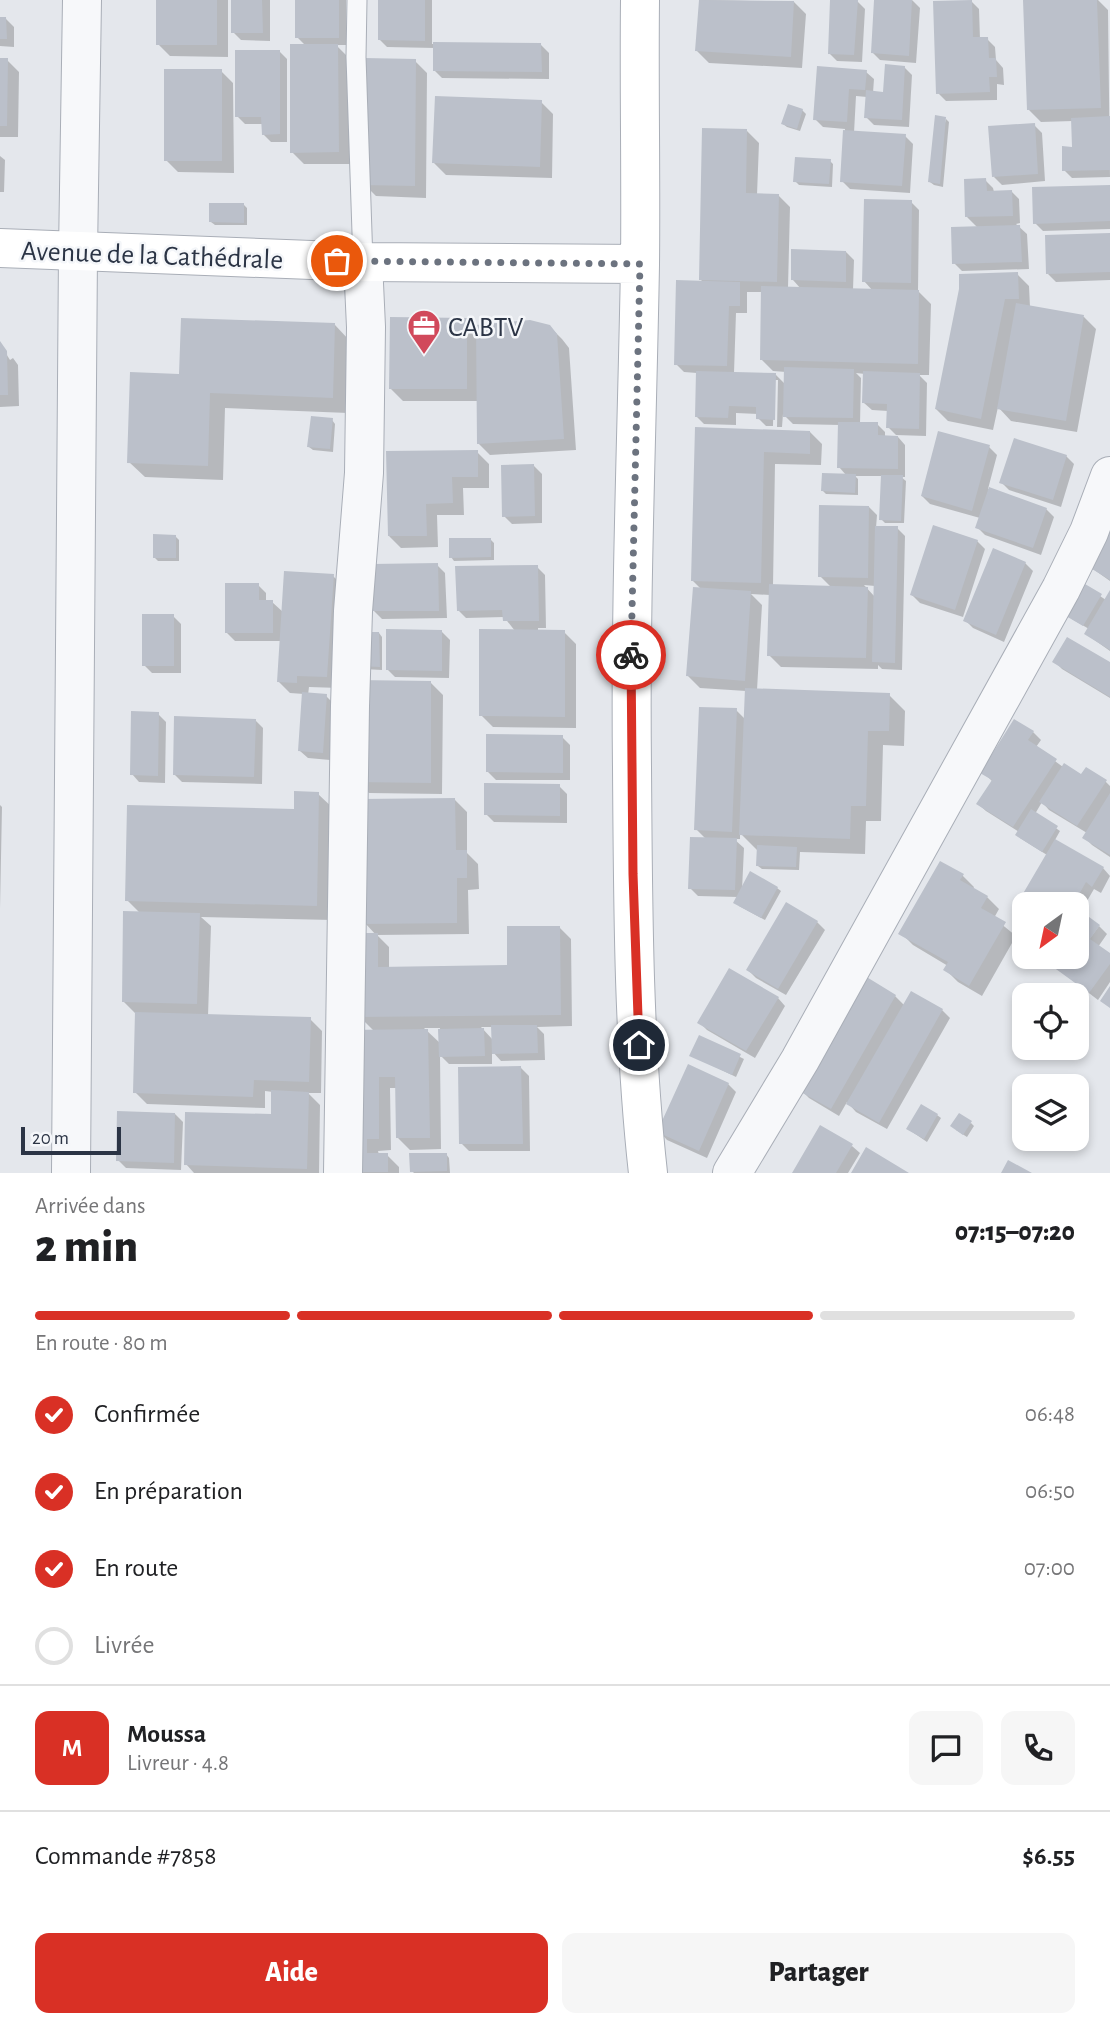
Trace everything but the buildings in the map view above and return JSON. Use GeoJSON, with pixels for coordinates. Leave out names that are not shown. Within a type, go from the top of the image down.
{"type":"FeatureCollection","features":[{"type":"Feature","properties":{"kind":"street"},"geometry":{"type":"LineString","coordinates":[[71,1173],[82,0]]}},
{"type":"Feature","properties":{"kind":"street"},"geometry":{"type":"LineString","coordinates":[[640,0],[640,264],[631,658],[633,874],[642,1122],[648,1173]]}},
{"type":"Feature","properties":{"kind":"street","name":"Avenue de la Cathédrale"},"geometry":{"type":"LineString","coordinates":[[0,248],[363,262],[640,264]]}},
{"type":"Feature","properties":{"kind":"street"},"geometry":{"type":"LineString","coordinates":[[342,1173],[350,706],[353,611],[364,473],[366,327],[363,262]]}},
{"type":"Feature","properties":{"kind":"street"},"geometry":{"type":"LineString","coordinates":[[732,1173],[800,1060],[1061,589],[1089,531],[1110,476]]}},
{"type":"Feature","properties":{"kind":"lane"},"geometry":{"type":"LineString","coordinates":[[357,0],[356,57],[363,262]]}},
{"type":"Feature","properties":{"kind":"way so far"},"geometry":{"type":"LineString","coordinates":[[337,261],[640,264],[631,655]]}},
{"type":"Feature","properties":{"kind":"place","name":"CABTV"},"geometry":{"type":"Point","coordinates":[424,356]}},
{"type":"Feature","properties":{"kind":"route"},"geometry":{"type":"LineString","coordinates":[[631,655],[633,874],[639,1045]]}}]}
